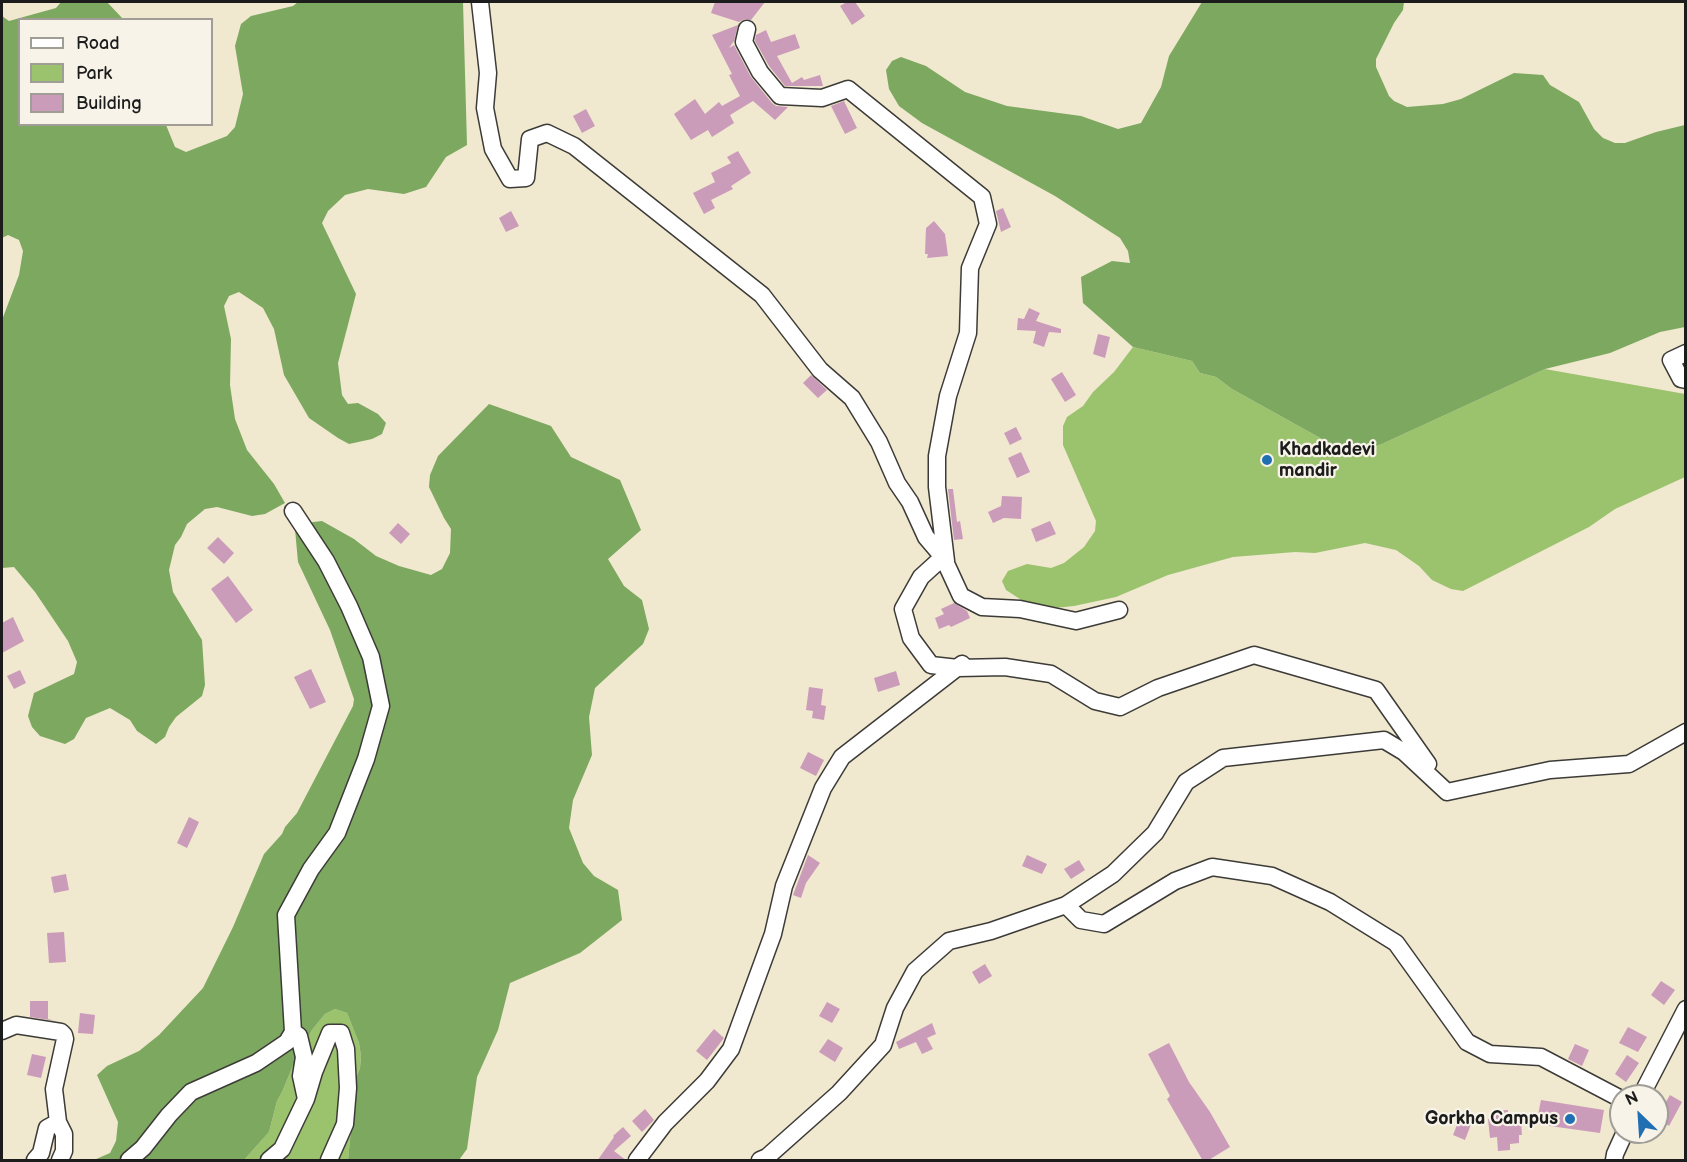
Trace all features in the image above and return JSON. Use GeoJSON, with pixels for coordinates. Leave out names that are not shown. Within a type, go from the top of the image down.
{"type":"FeatureCollection","features":[{"type":"Feature","properties":{"kind":"street"},"geometry":{"type":"LineString","coordinates":[[480,2],[488,73],[485,108],[493,149],[510,179],[526,178],[530,139],[547,133],[556,137],[574,146],[762,295],[820,370],[852,398],[879,442],[897,483],[910,502],[926,537],[945,561],[961,596],[981,607],[1020,609],[1076,621],[1119,610]]}},
{"type":"Feature","properties":{"kind":"street"},"geometry":{"type":"LineString","coordinates":[[747,29],[744,42],[760,72],[780,96],[822,98],[848,89],[982,197],[988,224],[969,268],[968,333],[948,396],[937,456],[937,487],[945,561]]}},
{"type":"Feature","properties":{"kind":"street"},"geometry":{"type":"LineString","coordinates":[[1686,353],[1671,360],[1681,379],[1686,380]]}},
{"type":"Feature","properties":{"kind":"street"},"geometry":{"type":"LineString","coordinates":[[129,1161],[191,1092],[256,1063],[286,1042],[293,1032],[286,915],[310,869],[337,833],[366,759],[381,706],[371,657],[349,606],[326,561],[293,511]]}},
{"type":"Feature","properties":{"kind":"street"},"geometry":{"type":"LineString","coordinates":[[945,561],[921,578],[903,609],[911,638],[931,665],[1005,667],[1050,674],[1095,701],[1120,707],[1158,688],[1254,656],[1376,690],[1447,792]]}},
{"type":"Feature","properties":{"kind":"street"},"geometry":{"type":"LineString","coordinates":[[637,1161],[665,1123],[707,1081],[731,1050],[773,934],[784,886],[823,788],[842,758],[960,666]]}},
{"type":"Feature","properties":{"kind":"street"},"geometry":{"type":"LineString","coordinates":[[1447,792],[1550,770],[1629,764],[1686,732]]}},
{"type":"Feature","properties":{"kind":"street"},"geometry":{"type":"LineString","coordinates":[[760,1161],[839,1093],[883,1045],[896,1008],[915,971],[949,941],[991,931],[1066,905],[1113,874],[1155,833],[1186,782],[1223,758],[1384,740],[1404,752],[1447,792]]}},
{"type":"Feature","properties":{"kind":"street"},"geometry":{"type":"LineString","coordinates":[[1066,905],[1081,920],[1104,924],[1175,881],[1212,867],[1272,876],[1330,902],[1396,943],[1467,1042],[1490,1054],[1541,1057],[1609,1093]]}},
{"type":"Feature","properties":{"kind":"street"},"geometry":{"type":"LineString","coordinates":[[1647,1084],[1686,1009]]}},
{"type":"Feature","properties":{"kind":"street"},"geometry":{"type":"LineString","coordinates":[[2,1031],[16,1025],[61,1032],[64,1035],[54,1089],[58,1122],[64,1134],[64,1151],[60,1161]]}},
{"type":"Feature","properties":{"kind":"street"},"geometry":{"type":"LineString","coordinates":[[293,1032],[299,1036],[304,1057],[301,1076],[306,1099]]}},
{"type":"Feature","properties":{"kind":"street"},"geometry":{"type":"LineString","coordinates":[[269,1161],[282,1149],[306,1099],[330,1033],[341,1033],[346,1049],[348,1088],[345,1124],[328,1161]]}},
{"type":"Feature","properties":{"kind":"street"},"geometry":{"type":"LineString","coordinates":[[35,1161],[41,1153],[47,1128],[58,1122]]}},
{"type":"Feature","properties":{"kind":"street"},"geometry":{"type":"LineString","coordinates":[[1614,1161],[1620,1144]]}},
{"type":"Feature","properties":{"kind":"green space"},"geometry":{"type":"Polygon","coordinates":[[[61,2],[107,2],[122,18],[20,18],[56,8],[61,2]]]}},
{"type":"Feature","properties":{"kind":"green space"},"geometry":{"type":"Polygon","coordinates":[[[298,2],[463,2],[467,145],[446,157],[426,187],[404,194],[368,189],[345,195],[328,211],[322,223],[356,294],[338,363],[342,395],[348,404],[358,403],[378,414],[386,423],[382,434],[372,439],[349,444],[309,418],[284,375],[274,329],[263,308],[239,292],[229,296],[224,306],[231,339],[230,385],[235,419],[247,450],[274,484],[285,503],[265,514],[252,516],[217,507],[205,509],[187,524],[175,545],[169,570],[173,592],[202,640],[205,685],[202,696],[176,717],[165,737],[156,744],[137,731],[130,720],[110,708],[86,718],[74,739],[65,744],[40,736],[32,727],[28,716],[34,693],[74,674],[77,662],[68,641],[35,592],[14,567],[2,568],[2,320],[19,275],[23,251],[19,240],[8,235],[2,238],[2,16],[9,21],[18,19],[18,126],[166,126],[175,147],[186,152],[227,136],[235,127],[243,94],[235,46],[241,24],[251,16],[293,6],[298,2]]]}},
{"type":"Feature","properties":{"kind":"green space"},"geometry":{"type":"Polygon","coordinates":[[[1202,2],[1404,2],[1403,10],[1376,59],[1376,67],[1389,96],[1407,107],[1443,104],[1461,99],[1514,73],[1543,75],[1550,85],[1579,102],[1594,129],[1603,138],[1615,143],[1625,143],[1685,125],[1685,327],[1660,332],[1610,353],[1545,369],[1384,443],[1371,447],[1350,448],[1331,444],[1232,389],[1216,377],[1200,373],[1192,361],[1133,347],[1083,303],[1081,277],[1112,261],[1130,263],[1128,251],[1120,238],[1055,196],[922,123],[899,106],[889,89],[886,70],[892,61],[901,57],[926,66],[965,92],[1007,106],[1081,116],[1118,129],[1141,123],[1161,87],[1169,56],[1202,2]]]}},
{"type":"Feature","properties":{"kind":"green space"},"geometry":{"type":"Polygon","coordinates":[[[1133,347],[1192,361],[1200,373],[1216,377],[1232,389],[1331,444],[1384,443],[1545,369],[1685,394],[1685,477],[1615,509],[1589,527],[1463,591],[1451,589],[1432,580],[1419,566],[1396,550],[1365,543],[1315,553],[1295,552],[1233,557],[1168,575],[1116,597],[1074,606],[1055,608],[1026,603],[1006,590],[1002,581],[1008,571],[1027,564],[1051,568],[1064,563],[1084,547],[1095,531],[1096,521],[1063,445],[1063,426],[1067,417],[1083,406],[1133,347]]]}},
{"type":"Feature","properties":{"kind":"green space"},"geometry":{"type":"Polygon","coordinates":[[[489,404],[551,426],[571,457],[620,480],[641,530],[608,559],[624,586],[642,600],[649,629],[643,644],[595,688],[589,717],[592,755],[573,800],[569,828],[583,863],[594,876],[618,890],[622,920],[580,953],[510,983],[498,1030],[477,1077],[467,1149],[459,1160],[348,1160],[356,1078],[361,1056],[359,1043],[347,1013],[335,1009],[325,1014],[312,1030],[297,1056],[277,1101],[269,1132],[244,1160],[94,1160],[110,1153],[116,1141],[118,1122],[97,1075],[107,1066],[139,1051],[159,1035],[203,988],[233,927],[264,854],[297,813],[353,706],[354,699],[330,630],[298,562],[295,529],[305,523],[322,521],[354,539],[376,556],[399,566],[431,575],[442,569],[450,553],[451,529],[429,487],[430,475],[438,456],[489,404]]]}},
{"type":"Feature","properties":{"kind":"green space"},"geometry":{"type":"Polygon","coordinates":[[[335,1009],[347,1013],[359,1043],[361,1056],[356,1078],[348,1160],[244,1160],[269,1132],[277,1101],[297,1056],[312,1030],[325,1014],[335,1009]]]}},
{"type":"Feature","properties":{"kind":"building"},"geometry":{"type":"Polygon","coordinates":[[[715,2],[765,2],[751,20],[745,19],[739,22],[711,13],[715,2]]]}},
{"type":"Feature","properties":{"kind":"building"},"geometry":{"type":"Polygon","coordinates":[[[847,2],[855,2],[865,16],[852,25],[840,6],[847,2]]]}},
{"type":"Feature","properties":{"kind":"building"},"geometry":{"type":"Polygon","coordinates":[[[738,25],[734,41],[729,48],[734,45],[751,77],[772,103],[776,106],[788,107],[775,120],[753,101],[730,115],[734,123],[712,137],[708,130],[691,140],[674,114],[695,99],[705,114],[719,102],[722,106],[740,96],[729,75],[732,74],[712,35],[738,25]]]}},
{"type":"Feature","properties":{"kind":"building"},"geometry":{"type":"Polygon","coordinates":[[[766,30],[771,42],[795,34],[800,48],[777,56],[792,83],[802,77],[804,80],[820,75],[823,86],[785,86],[769,66],[755,41],[756,35],[766,30]]]}},
{"type":"Feature","properties":{"kind":"building"},"geometry":{"type":"Polygon","coordinates":[[[844,101],[857,128],[845,134],[831,106],[844,101]]]}},
{"type":"Feature","properties":{"kind":"building"},"geometry":{"type":"Polygon","coordinates":[[[586,109],[595,126],[582,133],[573,116],[586,109]]]}},
{"type":"Feature","properties":{"kind":"building"},"geometry":{"type":"Polygon","coordinates":[[[738,151],[751,173],[731,186],[733,189],[711,200],[715,208],[704,214],[693,193],[715,182],[711,173],[731,163],[727,157],[738,151]]]}},
{"type":"Feature","properties":{"kind":"building"},"geometry":{"type":"Polygon","coordinates":[[[1003,208],[1011,227],[1001,232],[996,211],[1003,208]]]}},
{"type":"Feature","properties":{"kind":"building"},"geometry":{"type":"Polygon","coordinates":[[[511,211],[519,226],[506,232],[499,218],[511,211]]]}},
{"type":"Feature","properties":{"kind":"building"},"geometry":{"type":"Polygon","coordinates":[[[934,221],[945,234],[948,256],[927,258],[928,254],[925,254],[926,228],[934,221]]]}},
{"type":"Feature","properties":{"kind":"building"},"geometry":{"type":"Polygon","coordinates":[[[1029,308],[1040,313],[1036,321],[1061,329],[1061,333],[1049,332],[1044,347],[1033,343],[1036,331],[1017,330],[1018,318],[1024,319],[1029,308]]]}},
{"type":"Feature","properties":{"kind":"building"},"geometry":{"type":"Polygon","coordinates":[[[1098,334],[1110,337],[1105,358],[1093,354],[1098,334]]]}},
{"type":"Feature","properties":{"kind":"building"},"geometry":{"type":"Polygon","coordinates":[[[1062,372],[1076,395],[1065,402],[1051,379],[1062,372]]]}},
{"type":"Feature","properties":{"kind":"building"},"geometry":{"type":"Polygon","coordinates":[[[811,375],[827,390],[818,398],[803,383],[811,375]]]}},
{"type":"Feature","properties":{"kind":"building"},"geometry":{"type":"Polygon","coordinates":[[[1016,427],[1022,439],[1010,445],[1004,433],[1016,427]]]}},
{"type":"Feature","properties":{"kind":"building"},"geometry":{"type":"Polygon","coordinates":[[[1021,452],[1030,472],[1017,478],[1008,458],[1021,452]]]}},
{"type":"Feature","properties":{"kind":"building"},"geometry":{"type":"Polygon","coordinates":[[[948,489],[953,489],[957,522],[960,521],[963,539],[954,540],[948,489]]]}},
{"type":"Feature","properties":{"kind":"building"},"geometry":{"type":"Polygon","coordinates":[[[1002,496],[1022,497],[1021,519],[1004,518],[993,523],[988,512],[1001,506],[1002,496]]]}},
{"type":"Feature","properties":{"kind":"building"},"geometry":{"type":"Polygon","coordinates":[[[1050,521],[1056,534],[1036,542],[1031,529],[1050,521]]]}},
{"type":"Feature","properties":{"kind":"building"},"geometry":{"type":"Polygon","coordinates":[[[398,523],[410,534],[401,544],[389,533],[398,523]]]}},
{"type":"Feature","properties":{"kind":"building"},"geometry":{"type":"Polygon","coordinates":[[[218,537],[234,553],[224,564],[207,548],[218,537]]]}},
{"type":"Feature","properties":{"kind":"building"},"geometry":{"type":"Polygon","coordinates":[[[228,576],[253,610],[236,623],[211,589],[228,576]]]}},
{"type":"Feature","properties":{"kind":"building"},"geometry":{"type":"Polygon","coordinates":[[[954,603],[967,611],[970,618],[951,627],[949,625],[939,629],[935,618],[944,614],[941,609],[954,603]]]}},
{"type":"Feature","properties":{"kind":"building"},"geometry":{"type":"Polygon","coordinates":[[[13,617],[24,641],[2,653],[2,623],[13,617]]]}},
{"type":"Feature","properties":{"kind":"building"},"geometry":{"type":"Polygon","coordinates":[[[311,669],[326,702],[310,709],[294,677],[311,669]]]}},
{"type":"Feature","properties":{"kind":"building"},"geometry":{"type":"Polygon","coordinates":[[[20,670],[26,683],[14,689],[7,676],[20,670]]]}},
{"type":"Feature","properties":{"kind":"building"},"geometry":{"type":"Polygon","coordinates":[[[896,671],[900,685],[878,692],[874,678],[896,671]]]}},
{"type":"Feature","properties":{"kind":"building"},"geometry":{"type":"Polygon","coordinates":[[[809,687],[823,689],[821,705],[826,706],[824,720],[812,718],[813,711],[806,710],[809,687]]]}},
{"type":"Feature","properties":{"kind":"building"},"geometry":{"type":"Polygon","coordinates":[[[808,752],[824,760],[816,776],[800,768],[808,752]]]}},
{"type":"Feature","properties":{"kind":"building"},"geometry":{"type":"Polygon","coordinates":[[[189,817],[199,822],[187,848],[177,843],[189,817]]]}},
{"type":"Feature","properties":{"kind":"building"},"geometry":{"type":"Polygon","coordinates":[[[808,855],[820,863],[806,883],[801,898],[793,895],[808,855]]]}},
{"type":"Feature","properties":{"kind":"building"},"geometry":{"type":"Polygon","coordinates":[[[1027,855],[1047,864],[1042,874],[1022,866],[1027,855]]]}},
{"type":"Feature","properties":{"kind":"building"},"geometry":{"type":"Polygon","coordinates":[[[1079,860],[1085,870],[1071,879],[1064,869],[1079,860]]]}},
{"type":"Feature","properties":{"kind":"building"},"geometry":{"type":"Polygon","coordinates":[[[66,874],[69,890],[54,893],[51,877],[66,874]]]}},
{"type":"Feature","properties":{"kind":"building"},"geometry":{"type":"Polygon","coordinates":[[[64,932],[66,962],[49,963],[47,933],[64,932]]]}},
{"type":"Feature","properties":{"kind":"building"},"geometry":{"type":"Polygon","coordinates":[[[985,964],[992,976],[979,984],[972,972],[985,964]]]}},
{"type":"Feature","properties":{"kind":"building"},"geometry":{"type":"Polygon","coordinates":[[[1661,981],[1675,990],[1664,1005],[1651,995],[1661,981]]]}},
{"type":"Feature","properties":{"kind":"building"},"geometry":{"type":"Polygon","coordinates":[[[30,1001],[48,1001],[48,1019],[56,1021],[30,1017],[30,1001]]]}},
{"type":"Feature","properties":{"kind":"building"},"geometry":{"type":"Polygon","coordinates":[[[827,1002],[840,1009],[832,1023],[819,1016],[827,1002]]]}},
{"type":"Feature","properties":{"kind":"building"},"geometry":{"type":"Polygon","coordinates":[[[80,1013],[95,1015],[93,1034],[78,1033],[80,1013]]]}},
{"type":"Feature","properties":{"kind":"building"},"geometry":{"type":"Polygon","coordinates":[[[932,1023],[936,1034],[927,1038],[933,1049],[922,1054],[916,1042],[899,1049],[896,1042],[932,1023]]]}},
{"type":"Feature","properties":{"kind":"building"},"geometry":{"type":"Polygon","coordinates":[[[1628,1027],[1647,1037],[1638,1052],[1619,1043],[1628,1027]]]}},
{"type":"Feature","properties":{"kind":"building"},"geometry":{"type":"Polygon","coordinates":[[[714,1029],[724,1038],[707,1060],[696,1051],[714,1029]]]}},
{"type":"Feature","properties":{"kind":"building"},"geometry":{"type":"Polygon","coordinates":[[[828,1039],[843,1048],[835,1062],[819,1052],[828,1039]]]}},
{"type":"Feature","properties":{"kind":"building"},"geometry":{"type":"Polygon","coordinates":[[[1169,1043],[1189,1082],[1230,1147],[1207,1161],[1203,1161],[1167,1099],[1170,1096],[1148,1054],[1169,1043]]]}},
{"type":"Feature","properties":{"kind":"building"},"geometry":{"type":"Polygon","coordinates":[[[1575,1044],[1589,1050],[1582,1066],[1568,1059],[1575,1044]]]}},
{"type":"Feature","properties":{"kind":"building"},"geometry":{"type":"Polygon","coordinates":[[[32,1054],[46,1057],[41,1078],[27,1075],[32,1054]]]}},
{"type":"Feature","properties":{"kind":"building"},"geometry":{"type":"Polygon","coordinates":[[[1627,1055],[1639,1063],[1626,1082],[1615,1074],[1627,1055]]]}},
{"type":"Feature","properties":{"kind":"building"},"geometry":{"type":"Polygon","coordinates":[[[1670,1095],[1682,1102],[1669,1126],[1670,1095]]]}},
{"type":"Feature","properties":{"kind":"building","name":"Gorkha Campus"},"geometry":{"type":"Polygon","coordinates":[[[1541,1100],[1604,1110],[1600,1133],[1521,1122],[1522,1135],[1519,1135],[1519,1143],[1510,1144],[1510,1150],[1498,1151],[1497,1137],[1490,1138],[1488,1119],[1496,1118],[1495,1111],[1508,1110],[1508,1117],[1538,1115],[1541,1100]]]}},
{"type":"Feature","properties":{"kind":"building"},"geometry":{"type":"Polygon","coordinates":[[[645,1109],[654,1120],[642,1132],[632,1121],[645,1109]]]}},
{"type":"Feature","properties":{"kind":"building"},"geometry":{"type":"Polygon","coordinates":[[[1461,1115],[1473,1119],[1465,1140],[1453,1135],[1461,1115]]]}},
{"type":"Feature","properties":{"kind":"building"},"geometry":{"type":"Polygon","coordinates":[[[623,1127],[631,1136],[614,1151],[627,1161],[597,1161],[613,1136],[623,1127]]]}},
{"type":"Feature","properties":{"kind":"place","name":"Khadkadevi mandir"},"geometry":{"type":"Point","coordinates":[1267,460]}},
{"type":"Feature","properties":{"kind":"place","name":"Gorkha Campus"},"geometry":{"type":"Point","coordinates":[1570,1119]}}]}
